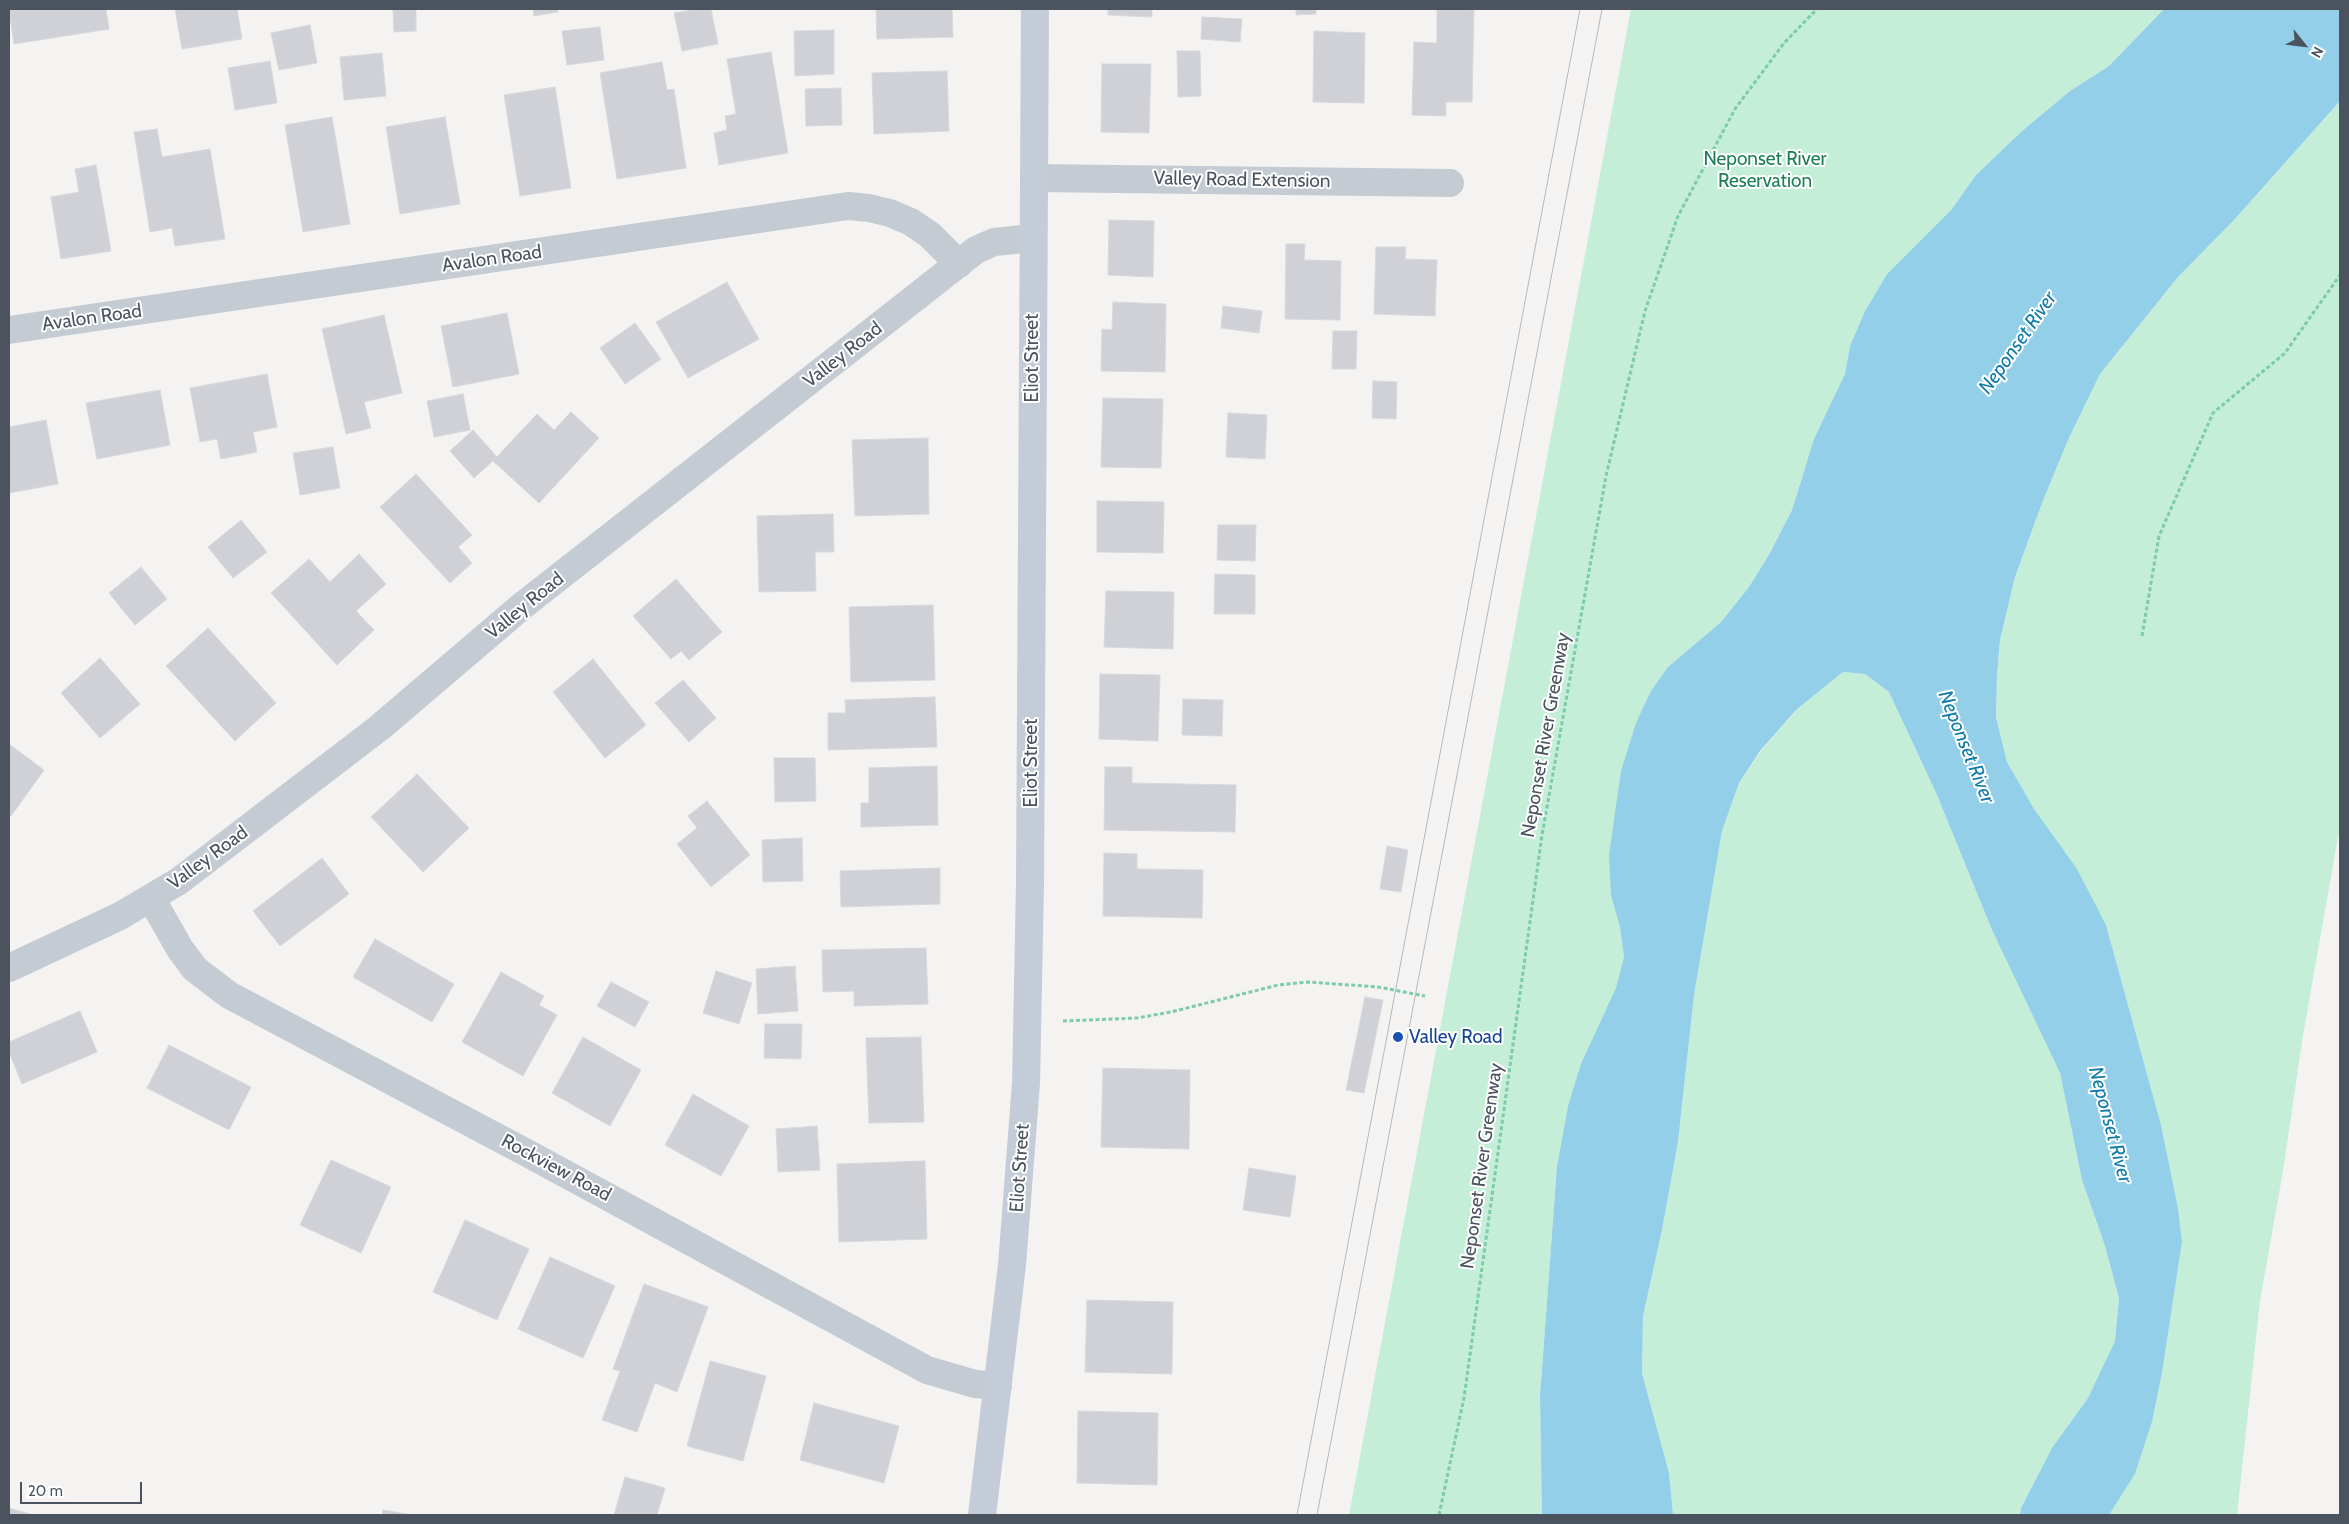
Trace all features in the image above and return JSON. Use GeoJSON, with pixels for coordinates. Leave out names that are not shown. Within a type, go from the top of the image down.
{"type":"FeatureCollection","features":[{"type":"Feature","properties":{"kind":"street","name":"Eliot Street"},"geometry":{"type":"LineString","coordinates":[[982,1515],[1018,1204],[1028,1021],[1035,9]]}},
{"type":"Feature","properties":{"kind":"street","name":"Valley Road Extension"},"geometry":{"type":"LineString","coordinates":[[1034,178],[1450,183]]}},
{"type":"Feature","properties":{"kind":"street","name":"Avalon Road"},"geometry":{"type":"LineString","coordinates":[[9,330],[848,206],[890,213],[911,222],[930,235],[959,264]]}},
{"type":"Feature","properties":{"kind":"street","name":"Valley Road"},"geometry":{"type":"LineString","coordinates":[[9,968],[112,920],[151,898],[200,866],[379,728],[522,606],[976,250],[994,242],[1033,238]]}},
{"type":"Feature","properties":{"kind":"street","name":"Rockview Road"},"geometry":{"type":"LineString","coordinates":[[151,898],[180,949],[195,969],[229,995],[536,1158],[927,1370],[975,1384],[998,1386]]}},
{"type":"Feature","properties":{"kind":"path","name":"Neponset River Greenway"},"geometry":{"type":"LineString","coordinates":[[1439,1515],[1464,1398],[1542,835],[1606,476],[1644,311],[1678,216],[1735,109],[1784,43],[1817,9]]}},
{"type":"Feature","properties":{"kind":"path"},"geometry":{"type":"LineString","coordinates":[[2142,636],[2159,536],[2213,413],[2285,353],[2340,275]]}},
{"type":"Feature","properties":{"kind":"path"},"geometry":{"type":"LineString","coordinates":[[1028,1021],[1137,1018],[1170,1012],[1278,985],[1308,982],[1378,987],[1425,996]]}},
{"type":"Feature","properties":{"kind":"green space","name":"Neponset River Reservation"},"geometry":{"type":"Polygon","coordinates":[[[1631,9],[2164,9],[2109,66],[2070,91],[2022,131],[1976,175],[1952,209],[1887,274],[1865,311],[1850,346],[1845,374],[1805,467],[1792,510],[1770,553],[1749,587],[1721,622],[1668,667],[1620,927],[1624,957],[1616,988],[1568,1106],[1557,1166],[1540,1396],[1542,1515],[1349,1515],[1631,9]]]}},
{"type":"Feature","properties":{"kind":"green space"},"geometry":{"type":"Polygon","coordinates":[[[2340,101],[2340,826],[2303,1035],[2283,1171],[2260,1301],[2237,1515],[2109,1515],[2135,1474],[2152,1422],[2162,1373],[2182,1242],[2178,1208],[2161,1125],[2106,925],[2007,762],[1996,717],[2000,640],[2015,577],[2042,503],[2068,440],[2100,374],[2178,277],[2234,220],[2340,101]]]}},
{"type":"Feature","properties":{"kind":"green space"},"geometry":{"type":"Polygon","coordinates":[[[1843,672],[1865,674],[1889,692],[1937,795],[1992,930],[2060,1073],[2082,1180],[2105,1246],[2119,1298],[2115,1341],[2088,1398],[2052,1448],[2021,1508],[2020,1515],[1673,1515],[1669,1473],[1642,1373],[1643,1316],[1662,1230],[1678,1142],[1694,995],[1722,831],[1739,783],[1761,751],[1796,710],[1843,672]]]}},
{"type":"Feature","properties":{"kind":"water","name":"Neponset River"},"geometry":{"type":"Polygon","coordinates":[[[2164,9],[2340,9],[2340,101],[2234,220],[2178,277],[2100,374],[2068,440],[2042,503],[2015,577],[2000,640],[1996,717],[2007,762],[2034,809],[2077,869],[2106,925],[2161,1125],[2178,1208],[2182,1242],[2162,1373],[2152,1422],[2135,1474],[2109,1515],[2020,1515],[2021,1508],[2052,1448],[2088,1398],[2115,1341],[2119,1298],[2105,1246],[2082,1180],[2060,1073],[1992,930],[1937,795],[1889,692],[1865,674],[1843,672],[1796,710],[1760,751],[1739,783],[1722,831],[1694,995],[1678,1142],[1662,1230],[1643,1316],[1642,1373],[1669,1473],[1673,1515],[1542,1515],[1540,1396],[1557,1166],[1568,1106],[1581,1064],[1616,988],[1624,957],[1620,927],[1611,895],[1609,855],[1621,771],[1636,723],[1651,691],[1668,667],[1721,622],[1749,587],[1770,553],[1792,510],[1814,439],[1845,374],[1850,346],[1865,311],[1887,274],[1952,209],[1976,175],[2022,131],[2070,91],[2109,66],[2164,9]]]}},
{"type":"Feature","properties":{"kind":"building"},"geometry":{"type":"Polygon","coordinates":[[[9,9],[106,9],[109,29],[14,44],[9,9]]]}},
{"type":"Feature","properties":{"kind":"building"},"geometry":{"type":"Polygon","coordinates":[[[175,9],[237,9],[242,39],[182,49],[175,9]]]}},
{"type":"Feature","properties":{"kind":"building"},"geometry":{"type":"Polygon","coordinates":[[[393,9],[416,9],[416,31],[394,32],[393,9]]]}},
{"type":"Feature","properties":{"kind":"building"},"geometry":{"type":"Polygon","coordinates":[[[533,9],[557,9],[558,12],[534,16],[533,9]]]}},
{"type":"Feature","properties":{"kind":"building"},"geometry":{"type":"Polygon","coordinates":[[[711,9],[718,44],[682,51],[674,13],[711,9]]]}},
{"type":"Feature","properties":{"kind":"building"},"geometry":{"type":"Polygon","coordinates":[[[876,9],[952,9],[953,37],[877,39],[876,9]]]}},
{"type":"Feature","properties":{"kind":"building"},"geometry":{"type":"Polygon","coordinates":[[[1108,9],[1152,9],[1152,17],[1108,15],[1108,9]]]}},
{"type":"Feature","properties":{"kind":"building"},"geometry":{"type":"Polygon","coordinates":[[[1296,9],[1316,9],[1316,14],[1296,15],[1296,9]]]}},
{"type":"Feature","properties":{"kind":"building"},"geometry":{"type":"Polygon","coordinates":[[[1437,9],[1474,10],[1472,102],[1446,102],[1446,116],[1412,115],[1414,42],[1437,43],[1437,9]]]}},
{"type":"Feature","properties":{"kind":"building"},"geometry":{"type":"Polygon","coordinates":[[[1202,17],[1242,19],[1240,42],[1201,39],[1202,17]]]}},
{"type":"Feature","properties":{"kind":"building"},"geometry":{"type":"Polygon","coordinates":[[[310,25],[317,63],[279,70],[271,33],[310,25]]]}},
{"type":"Feature","properties":{"kind":"building"},"geometry":{"type":"Polygon","coordinates":[[[600,27],[604,60],[567,65],[562,31],[600,27]]]}},
{"type":"Feature","properties":{"kind":"building"},"geometry":{"type":"Polygon","coordinates":[[[834,30],[834,74],[795,76],[794,31],[834,30]]]}},
{"type":"Feature","properties":{"kind":"building"},"geometry":{"type":"Polygon","coordinates":[[[1314,31],[1365,33],[1364,103],[1313,102],[1314,31]]]}},
{"type":"Feature","properties":{"kind":"building"},"geometry":{"type":"Polygon","coordinates":[[[1177,51],[1200,51],[1201,96],[1178,97],[1177,51]]]}},
{"type":"Feature","properties":{"kind":"building"},"geometry":{"type":"Polygon","coordinates":[[[771,52],[788,153],[719,165],[714,133],[727,130],[725,116],[736,114],[727,59],[771,52]]]}},
{"type":"Feature","properties":{"kind":"building"},"geometry":{"type":"Polygon","coordinates":[[[382,53],[386,96],[344,100],[340,57],[382,53]]]}},
{"type":"Feature","properties":{"kind":"building"},"geometry":{"type":"Polygon","coordinates":[[[270,61],[277,103],[235,110],[228,68],[270,61]]]}},
{"type":"Feature","properties":{"kind":"building"},"geometry":{"type":"Polygon","coordinates":[[[662,62],[667,90],[674,89],[686,168],[617,179],[600,73],[662,62]]]}},
{"type":"Feature","properties":{"kind":"building"},"geometry":{"type":"Polygon","coordinates":[[[1102,64],[1151,64],[1149,133],[1101,132],[1102,64]]]}},
{"type":"Feature","properties":{"kind":"building"},"geometry":{"type":"Polygon","coordinates":[[[947,71],[949,131],[874,134],[872,73],[947,71]]]}},
{"type":"Feature","properties":{"kind":"building"},"geometry":{"type":"Polygon","coordinates":[[[555,87],[571,188],[520,196],[504,95],[555,87]]]}},
{"type":"Feature","properties":{"kind":"building"},"geometry":{"type":"Polygon","coordinates":[[[841,88],[842,125],[806,126],[805,89],[841,88]]]}},
{"type":"Feature","properties":{"kind":"building"},"geometry":{"type":"Polygon","coordinates":[[[332,117],[350,224],[303,232],[285,125],[332,117]]]}},
{"type":"Feature","properties":{"kind":"building"},"geometry":{"type":"Polygon","coordinates":[[[445,117],[460,204],[400,214],[386,127],[445,117]]]}},
{"type":"Feature","properties":{"kind":"building"},"geometry":{"type":"Polygon","coordinates":[[[157,129],[162,157],[210,149],[225,239],[175,246],[172,228],[150,232],[134,132],[157,129]]]}},
{"type":"Feature","properties":{"kind":"building"},"geometry":{"type":"Polygon","coordinates":[[[96,165],[111,251],[61,259],[51,197],[79,192],[75,169],[96,165]]]}},
{"type":"Feature","properties":{"kind":"building"},"geometry":{"type":"Polygon","coordinates":[[[1109,220],[1154,221],[1153,277],[1108,275],[1109,220]]]}},
{"type":"Feature","properties":{"kind":"building"},"geometry":{"type":"Polygon","coordinates":[[[1286,244],[1305,244],[1304,260],[1341,261],[1340,320],[1285,319],[1286,244]]]}},
{"type":"Feature","properties":{"kind":"building"},"geometry":{"type":"Polygon","coordinates":[[[1376,247],[1406,247],[1405,259],[1437,260],[1435,316],[1374,314],[1376,247]]]}},
{"type":"Feature","properties":{"kind":"building"},"geometry":{"type":"Polygon","coordinates":[[[727,282],[759,339],[688,378],[656,322],[727,282]]]}},
{"type":"Feature","properties":{"kind":"building"},"geometry":{"type":"Polygon","coordinates":[[[1113,302],[1166,304],[1165,372],[1101,371],[1102,329],[1112,330],[1113,302]]]}},
{"type":"Feature","properties":{"kind":"building"},"geometry":{"type":"Polygon","coordinates":[[[1223,306],[1262,311],[1259,333],[1221,328],[1223,306]]]}},
{"type":"Feature","properties":{"kind":"building"},"geometry":{"type":"Polygon","coordinates":[[[507,313],[519,374],[453,387],[441,326],[507,313]]]}},
{"type":"Feature","properties":{"kind":"building"},"geometry":{"type":"Polygon","coordinates":[[[384,315],[402,393],[364,402],[371,428],[346,434],[322,329],[384,315]]]}},
{"type":"Feature","properties":{"kind":"building"},"geometry":{"type":"Polygon","coordinates":[[[635,323],[661,359],[625,384],[600,348],[635,323]]]}},
{"type":"Feature","properties":{"kind":"building"},"geometry":{"type":"Polygon","coordinates":[[[1333,331],[1357,331],[1356,369],[1332,369],[1333,331]]]}},
{"type":"Feature","properties":{"kind":"building"},"geometry":{"type":"Polygon","coordinates":[[[267,374],[277,427],[253,432],[257,452],[221,459],[217,439],[200,442],[190,388],[267,374]]]}},
{"type":"Feature","properties":{"kind":"building"},"geometry":{"type":"Polygon","coordinates":[[[1373,381],[1397,382],[1396,419],[1372,418],[1373,381]]]}},
{"type":"Feature","properties":{"kind":"building"},"geometry":{"type":"Polygon","coordinates":[[[160,390],[170,445],[97,459],[86,403],[160,390]]]}},
{"type":"Feature","properties":{"kind":"building"},"geometry":{"type":"Polygon","coordinates":[[[463,394],[470,430],[434,437],[427,401],[463,394]]]}},
{"type":"Feature","properties":{"kind":"building"},"geometry":{"type":"Polygon","coordinates":[[[1103,398],[1163,399],[1161,468],[1101,467],[1103,398]]]}},
{"type":"Feature","properties":{"kind":"building"},"geometry":{"type":"Polygon","coordinates":[[[571,412],[599,438],[539,503],[493,461],[537,414],[554,430],[571,412]]]}},
{"type":"Feature","properties":{"kind":"building"},"geometry":{"type":"Polygon","coordinates":[[[1228,413],[1267,415],[1265,459],[1226,457],[1228,413]]]}},
{"type":"Feature","properties":{"kind":"building"},"geometry":{"type":"Polygon","coordinates":[[[46,420],[58,484],[9,493],[9,427],[46,420]]]}},
{"type":"Feature","properties":{"kind":"building"},"geometry":{"type":"Polygon","coordinates":[[[473,430],[497,457],[474,478],[450,451],[473,430]]]}},
{"type":"Feature","properties":{"kind":"building"},"geometry":{"type":"Polygon","coordinates":[[[928,438],[929,514],[855,516],[852,440],[928,438]]]}},
{"type":"Feature","properties":{"kind":"building"},"geometry":{"type":"Polygon","coordinates":[[[333,447],[340,488],[300,495],[293,453],[333,447]]]}},
{"type":"Feature","properties":{"kind":"building"},"geometry":{"type":"Polygon","coordinates":[[[416,474],[472,535],[458,547],[472,563],[450,583],[380,507],[416,474]]]}},
{"type":"Feature","properties":{"kind":"building"},"geometry":{"type":"Polygon","coordinates":[[[1097,501],[1164,502],[1163,553],[1097,552],[1097,501]]]}},
{"type":"Feature","properties":{"kind":"building"},"geometry":{"type":"Polygon","coordinates":[[[833,514],[834,552],[815,552],[816,591],[759,592],[757,516],[833,514]]]}},
{"type":"Feature","properties":{"kind":"building"},"geometry":{"type":"Polygon","coordinates":[[[241,520],[267,552],[233,578],[208,547],[241,520]]]}},
{"type":"Feature","properties":{"kind":"building"},"geometry":{"type":"Polygon","coordinates":[[[1218,525],[1256,525],[1255,561],[1217,560],[1218,525]]]}},
{"type":"Feature","properties":{"kind":"building"},"geometry":{"type":"Polygon","coordinates":[[[359,554],[386,584],[356,611],[374,630],[337,665],[271,593],[309,559],[330,582],[359,554]]]}},
{"type":"Feature","properties":{"kind":"building"},"geometry":{"type":"Polygon","coordinates":[[[141,567],[167,599],[135,625],[109,593],[141,567]]]}},
{"type":"Feature","properties":{"kind":"building"},"geometry":{"type":"Polygon","coordinates":[[[1215,574],[1255,575],[1255,614],[1214,614],[1215,574]]]}},
{"type":"Feature","properties":{"kind":"building"},"geometry":{"type":"Polygon","coordinates":[[[676,579],[722,632],[689,660],[681,651],[671,659],[633,616],[676,579]]]}},
{"type":"Feature","properties":{"kind":"building"},"geometry":{"type":"Polygon","coordinates":[[[1106,591],[1174,592],[1173,649],[1104,647],[1106,591]]]}},
{"type":"Feature","properties":{"kind":"building"},"geometry":{"type":"Polygon","coordinates":[[[933,605],[935,680],[851,682],[849,607],[933,605]]]}},
{"type":"Feature","properties":{"kind":"building"},"geometry":{"type":"Polygon","coordinates":[[[208,628],[276,703],[235,741],[166,666],[208,628]]]}},
{"type":"Feature","properties":{"kind":"building"},"geometry":{"type":"Polygon","coordinates":[[[100,658],[140,704],[100,738],[61,693],[100,658]]]}},
{"type":"Feature","properties":{"kind":"building"},"geometry":{"type":"Polygon","coordinates":[[[593,659],[646,725],[605,758],[553,692],[593,659]]]}},
{"type":"Feature","properties":{"kind":"building"},"geometry":{"type":"Polygon","coordinates":[[[1100,674],[1160,675],[1158,741],[1099,739],[1100,674]]]}},
{"type":"Feature","properties":{"kind":"building"},"geometry":{"type":"Polygon","coordinates":[[[683,680],[716,718],[689,742],[655,703],[683,680]]]}},
{"type":"Feature","properties":{"kind":"building"},"geometry":{"type":"Polygon","coordinates":[[[935,697],[937,747],[828,750],[828,713],[846,713],[845,700],[935,697]]]}},
{"type":"Feature","properties":{"kind":"building"},"geometry":{"type":"Polygon","coordinates":[[[1183,699],[1223,700],[1222,736],[1182,735],[1183,699]]]}},
{"type":"Feature","properties":{"kind":"building"},"geometry":{"type":"Polygon","coordinates":[[[9,744],[44,770],[11,816],[9,814],[9,744]]]}},
{"type":"Feature","properties":{"kind":"building"},"geometry":{"type":"Polygon","coordinates":[[[774,758],[815,758],[816,801],[775,802],[774,758]]]}},
{"type":"Feature","properties":{"kind":"building"},"geometry":{"type":"Polygon","coordinates":[[[937,766],[938,825],[861,827],[861,803],[869,803],[869,768],[937,766]]]}},
{"type":"Feature","properties":{"kind":"building"},"geometry":{"type":"Polygon","coordinates":[[[1105,767],[1132,767],[1132,783],[1236,785],[1235,832],[1104,830],[1105,767]]]}},
{"type":"Feature","properties":{"kind":"building"},"geometry":{"type":"Polygon","coordinates":[[[417,774],[469,828],[423,872],[371,817],[417,774]]]}},
{"type":"Feature","properties":{"kind":"building"},"geometry":{"type":"Polygon","coordinates":[[[707,801],[750,855],[711,887],[677,844],[697,828],[688,816],[707,801]]]}},
{"type":"Feature","properties":{"kind":"building"},"geometry":{"type":"Polygon","coordinates":[[[802,838],[803,881],[763,882],[762,840],[802,838]]]}},
{"type":"Feature","properties":{"kind":"building"},"geometry":{"type":"Polygon","coordinates":[[[1387,846],[1408,850],[1401,892],[1380,889],[1387,846]]]}},
{"type":"Feature","properties":{"kind":"building"},"geometry":{"type":"Polygon","coordinates":[[[1104,853],[1137,854],[1137,869],[1203,870],[1202,918],[1103,916],[1104,853]]]}},
{"type":"Feature","properties":{"kind":"building"},"geometry":{"type":"Polygon","coordinates":[[[322,858],[349,894],[280,946],[253,911],[322,858]]]}},
{"type":"Feature","properties":{"kind":"building"},"geometry":{"type":"Polygon","coordinates":[[[940,868],[940,904],[841,907],[840,871],[940,868]]]}},
{"type":"Feature","properties":{"kind":"building"},"geometry":{"type":"Polygon","coordinates":[[[375,939],[454,984],[432,1022],[353,977],[375,939]]]}},
{"type":"Feature","properties":{"kind":"building"},"geometry":{"type":"Polygon","coordinates":[[[926,948],[928,1004],[854,1006],[854,991],[823,992],[822,950],[926,948]]]}},
{"type":"Feature","properties":{"kind":"building"},"geometry":{"type":"Polygon","coordinates":[[[795,966],[798,1011],[758,1014],[756,969],[795,966]]]}},
{"type":"Feature","properties":{"kind":"building"},"geometry":{"type":"Polygon","coordinates":[[[716,971],[752,983],[739,1024],[703,1013],[716,971]]]}},
{"type":"Feature","properties":{"kind":"building"},"geometry":{"type":"Polygon","coordinates":[[[501,972],[544,996],[539,1005],[557,1015],[523,1076],[462,1042],[501,972]]]}},
{"type":"Feature","properties":{"kind":"building"},"geometry":{"type":"Polygon","coordinates":[[[611,982],[649,1002],[635,1027],[597,1006],[611,982]]]}},
{"type":"Feature","properties":{"kind":"building"},"geometry":{"type":"Polygon","coordinates":[[[1365,997],[1383,1000],[1364,1093],[1346,1090],[1365,997]]]}},
{"type":"Feature","properties":{"kind":"building"},"geometry":{"type":"Polygon","coordinates":[[[80,1011],[97,1052],[22,1084],[9,1052],[9,1042],[80,1011]]]}},
{"type":"Feature","properties":{"kind":"building"},"geometry":{"type":"Polygon","coordinates":[[[765,1024],[802,1024],[801,1059],[764,1058],[765,1024]]]}},
{"type":"Feature","properties":{"kind":"building"},"geometry":{"type":"Polygon","coordinates":[[[583,1037],[641,1070],[610,1126],[552,1093],[583,1037]]]}},
{"type":"Feature","properties":{"kind":"building"},"geometry":{"type":"Polygon","coordinates":[[[921,1037],[924,1122],[869,1123],[866,1038],[921,1037]]]}},
{"type":"Feature","properties":{"kind":"building"},"geometry":{"type":"Polygon","coordinates":[[[169,1045],[251,1087],[229,1130],[147,1088],[169,1045]]]}},
{"type":"Feature","properties":{"kind":"building"},"geometry":{"type":"Polygon","coordinates":[[[1103,1068],[1190,1070],[1189,1149],[1101,1147],[1103,1068]]]}},
{"type":"Feature","properties":{"kind":"building"},"geometry":{"type":"Polygon","coordinates":[[[693,1094],[749,1126],[721,1176],[665,1145],[693,1094]]]}},
{"type":"Feature","properties":{"kind":"building"},"geometry":{"type":"Polygon","coordinates":[[[817,1126],[820,1170],[778,1172],[776,1129],[817,1126]]]}},
{"type":"Feature","properties":{"kind":"building"},"geometry":{"type":"Polygon","coordinates":[[[331,1160],[391,1187],[361,1253],[300,1225],[331,1160]]]}},
{"type":"Feature","properties":{"kind":"building"},"geometry":{"type":"Polygon","coordinates":[[[925,1161],[927,1239],[839,1242],[837,1164],[925,1161]]]}},
{"type":"Feature","properties":{"kind":"building"},"geometry":{"type":"Polygon","coordinates":[[[1249,1168],[1296,1176],[1290,1217],[1243,1210],[1249,1168]]]}},
{"type":"Feature","properties":{"kind":"building"},"geometry":{"type":"Polygon","coordinates":[[[465,1220],[529,1249],[497,1320],[433,1292],[465,1220]]]}},
{"type":"Feature","properties":{"kind":"building"},"geometry":{"type":"Polygon","coordinates":[[[550,1257],[615,1286],[583,1358],[518,1329],[550,1257]]]}},
{"type":"Feature","properties":{"kind":"building"},"geometry":{"type":"Polygon","coordinates":[[[644,1284],[708,1307],[677,1392],[655,1383],[637,1432],[602,1420],[620,1371],[613,1369],[644,1284]]]}},
{"type":"Feature","properties":{"kind":"building"},"geometry":{"type":"Polygon","coordinates":[[[1087,1300],[1173,1302],[1172,1374],[1085,1372],[1087,1300]]]}},
{"type":"Feature","properties":{"kind":"building"},"geometry":{"type":"Polygon","coordinates":[[[710,1361],[766,1376],[743,1461],[687,1446],[710,1361]]]}},
{"type":"Feature","properties":{"kind":"building"},"geometry":{"type":"Polygon","coordinates":[[[814,1403],[899,1426],[884,1483],[800,1460],[814,1403]]]}},
{"type":"Feature","properties":{"kind":"building"},"geometry":{"type":"Polygon","coordinates":[[[1078,1411],[1158,1413],[1157,1485],[1077,1483],[1078,1411]]]}},
{"type":"Feature","properties":{"kind":"building"},"geometry":{"type":"Polygon","coordinates":[[[625,1477],[665,1488],[657,1515],[614,1515],[625,1477]]]}},
{"type":"Feature","properties":{"kind":"building"},"geometry":{"type":"Polygon","coordinates":[[[9,1508],[30,1514],[30,1515],[9,1515],[9,1508]]]}},
{"type":"Feature","properties":{"kind":"building"},"geometry":{"type":"Polygon","coordinates":[[[383,1510],[412,1515],[382,1515],[383,1510]]]}},
{"type":"Feature","properties":{"kind":"tram line"},"geometry":{"type":"LineString","coordinates":[[1297,1515],[1580,9]]}},
{"type":"Feature","properties":{"kind":"tram line"},"geometry":{"type":"LineString","coordinates":[[1317,1515],[1602,9]]}},
{"type":"Feature","properties":{"kind":"place","name":"Valley Road"},"geometry":{"type":"Point","coordinates":[1398,1037]}}]}
